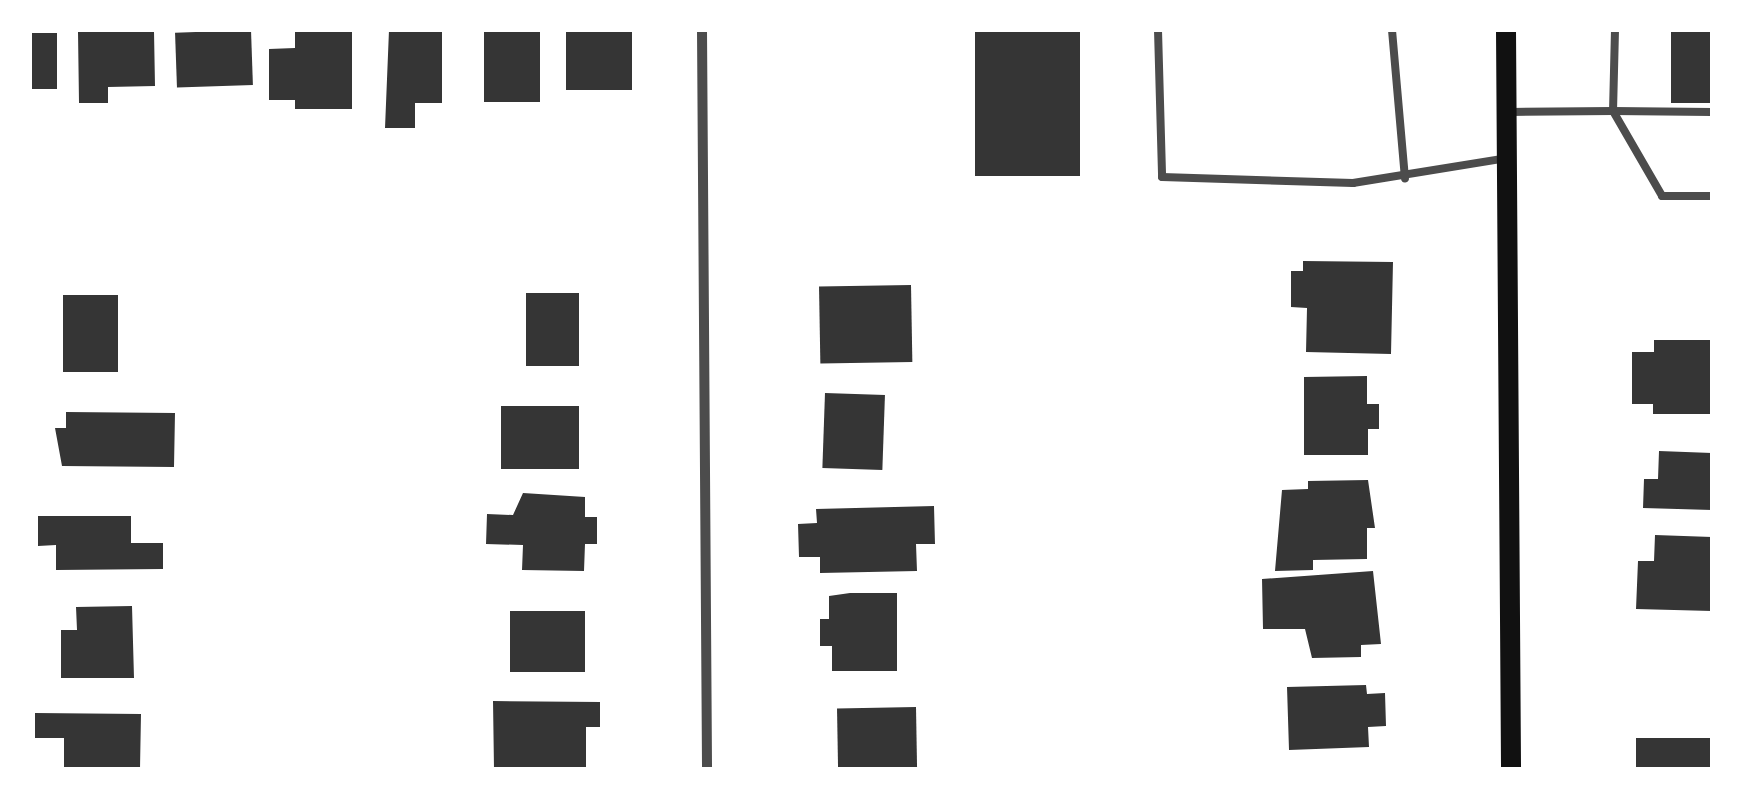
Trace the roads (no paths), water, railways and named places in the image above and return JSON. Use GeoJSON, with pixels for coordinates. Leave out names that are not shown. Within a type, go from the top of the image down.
{"type":"FeatureCollection","features":[{"type":"Feature","properties":{"kind":"main road"},"geometry":{"type":"LineString","coordinates":[[1506,30],[1511,769]]}},
{"type":"Feature","properties":{"kind":"street"},"geometry":{"type":"LineString","coordinates":[[702,30],[707,769]]}},
{"type":"Feature","properties":{"kind":"lane"},"geometry":{"type":"LineString","coordinates":[[1158,30],[1162,178],[1292,183],[1405,178],[1507,158]]}},
{"type":"Feature","properties":{"kind":"lane"},"geometry":{"type":"LineString","coordinates":[[1392,30],[1405,178]]}},
{"type":"Feature","properties":{"kind":"lane"},"geometry":{"type":"LineString","coordinates":[[1615,30],[1613,111],[1662,196],[1712,196]]}},
{"type":"Feature","properties":{"kind":"lane"},"geometry":{"type":"LineString","coordinates":[[1507,112],[1712,112]]}}]}
